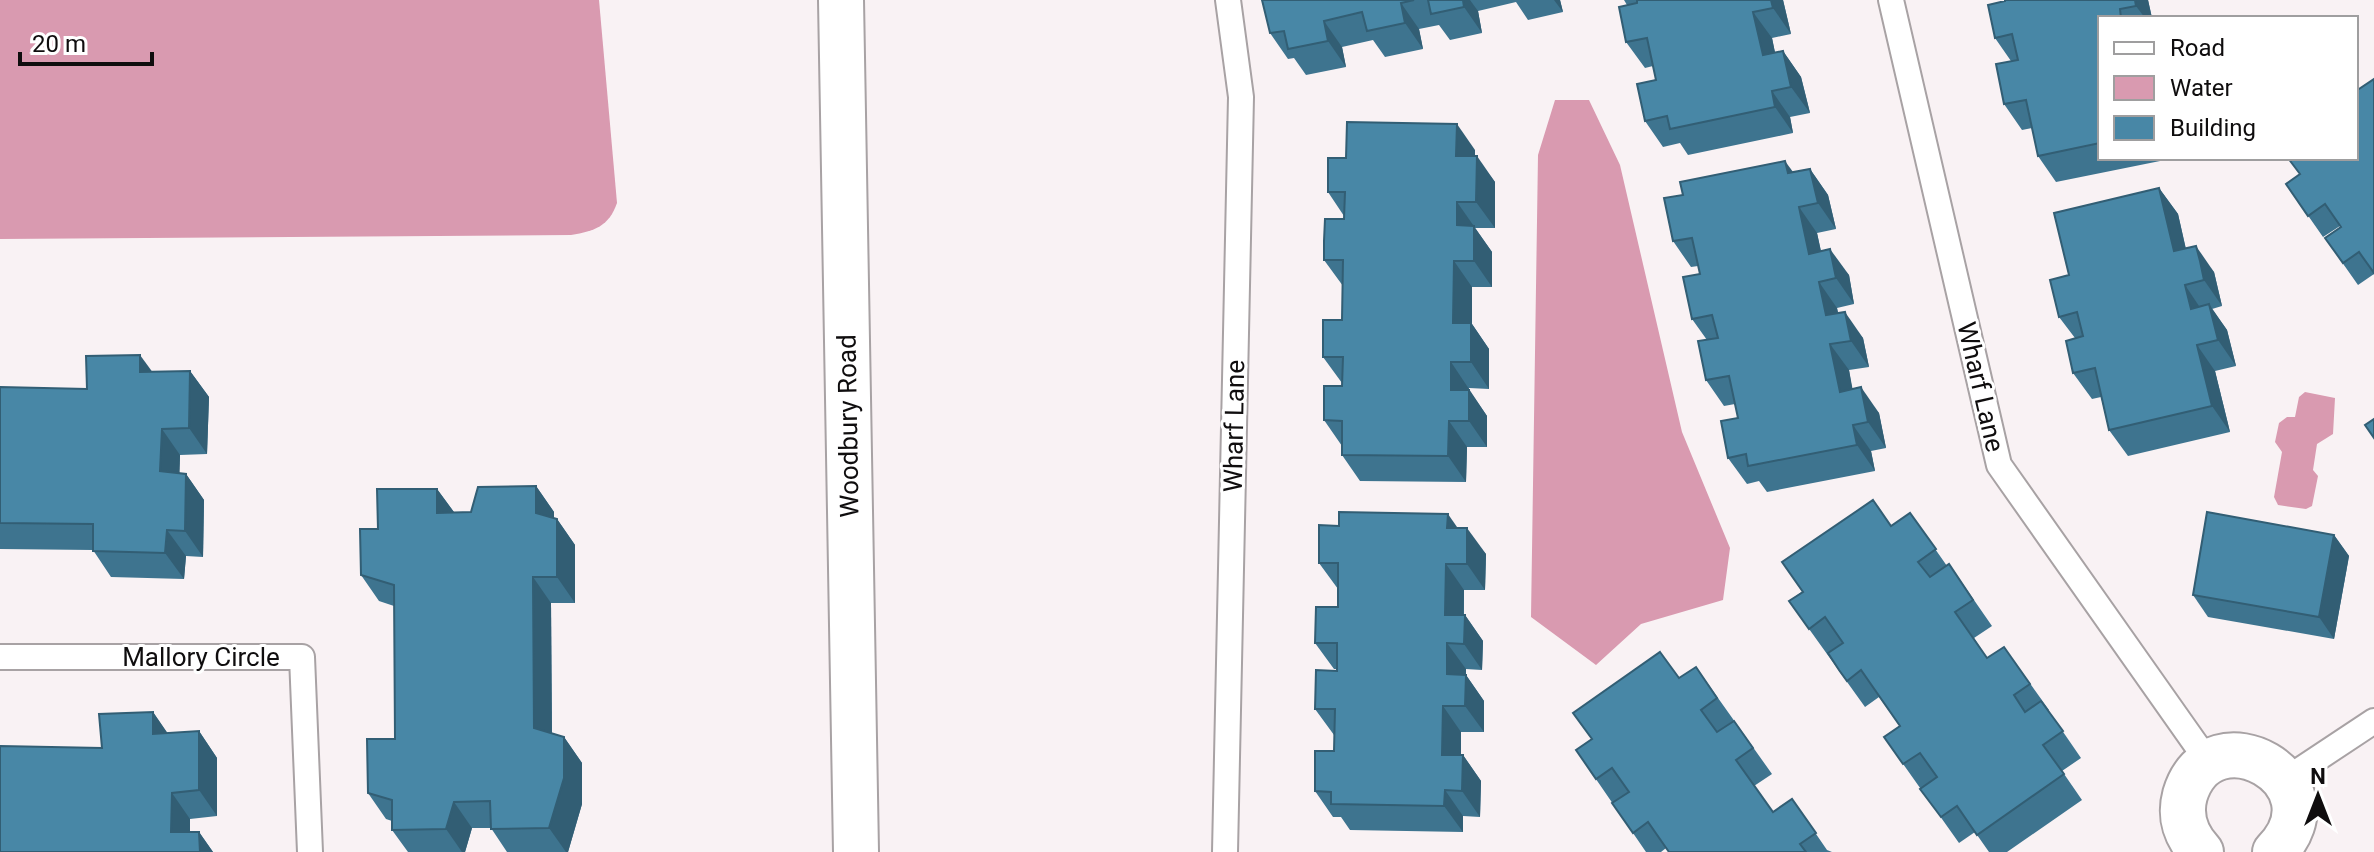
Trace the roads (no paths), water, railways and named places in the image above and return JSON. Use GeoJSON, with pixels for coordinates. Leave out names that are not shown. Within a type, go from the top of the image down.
{"type":"FeatureCollection","features":[{"type":"Feature","properties":{"kind":"street","name":"Woodbury Road"},"geometry":{"type":"LineString","coordinates":[[841,0],[856,852]]}},
{"type":"Feature","properties":{"kind":"street"},"geometry":{"type":"LineString","coordinates":[[2192,849],[2183,804],[2190,784],[2209,763],[2226,757],[2250,757],[2267,763],[2285,780],[2294,804],[2293,821],[2287,837],[2275,852]]}},
{"type":"Feature","properties":{"kind":"lane","name":"Wharf Lane"},"geometry":{"type":"LineString","coordinates":[[1225,852],[1241,97],[1228,0]]}},
{"type":"Feature","properties":{"kind":"lane","name":"Wharf Lane"},"geometry":{"type":"LineString","coordinates":[[1891,0],[1999,465],[2209,763]]}},
{"type":"Feature","properties":{"kind":"lane","name":"Mallory Circle"},"geometry":{"type":"LineString","coordinates":[[0,657],[302,657],[310,852]]}},
{"type":"Feature","properties":{"kind":"lane"},"geometry":{"type":"LineString","coordinates":[[2285,780],[2374,721]]}},
{"type":"Feature","properties":{"kind":"water"},"geometry":{"type":"Polygon","coordinates":[[[0,0],[599,0],[617,203],[610,217],[600,226],[571,235],[0,239],[0,0]]]}},
{"type":"Feature","properties":{"kind":"water"},"geometry":{"type":"Polygon","coordinates":[[[1555,100],[1589,100],[1620,165],[1682,432],[1730,548],[1723,600],[1641,624],[1596,665],[1531,617],[1538,155],[1555,100]]]}},
{"type":"Feature","properties":{"kind":"water"},"geometry":{"type":"Polygon","coordinates":[[[2305,392],[2335,398],[2333,434],[2317,444],[2313,470],[2318,476],[2312,506],[2306,509],[2278,505],[2274,497],[2282,452],[2275,442],[2279,423],[2287,417],[2295,417],[2299,397],[2305,392]]]}}]}
